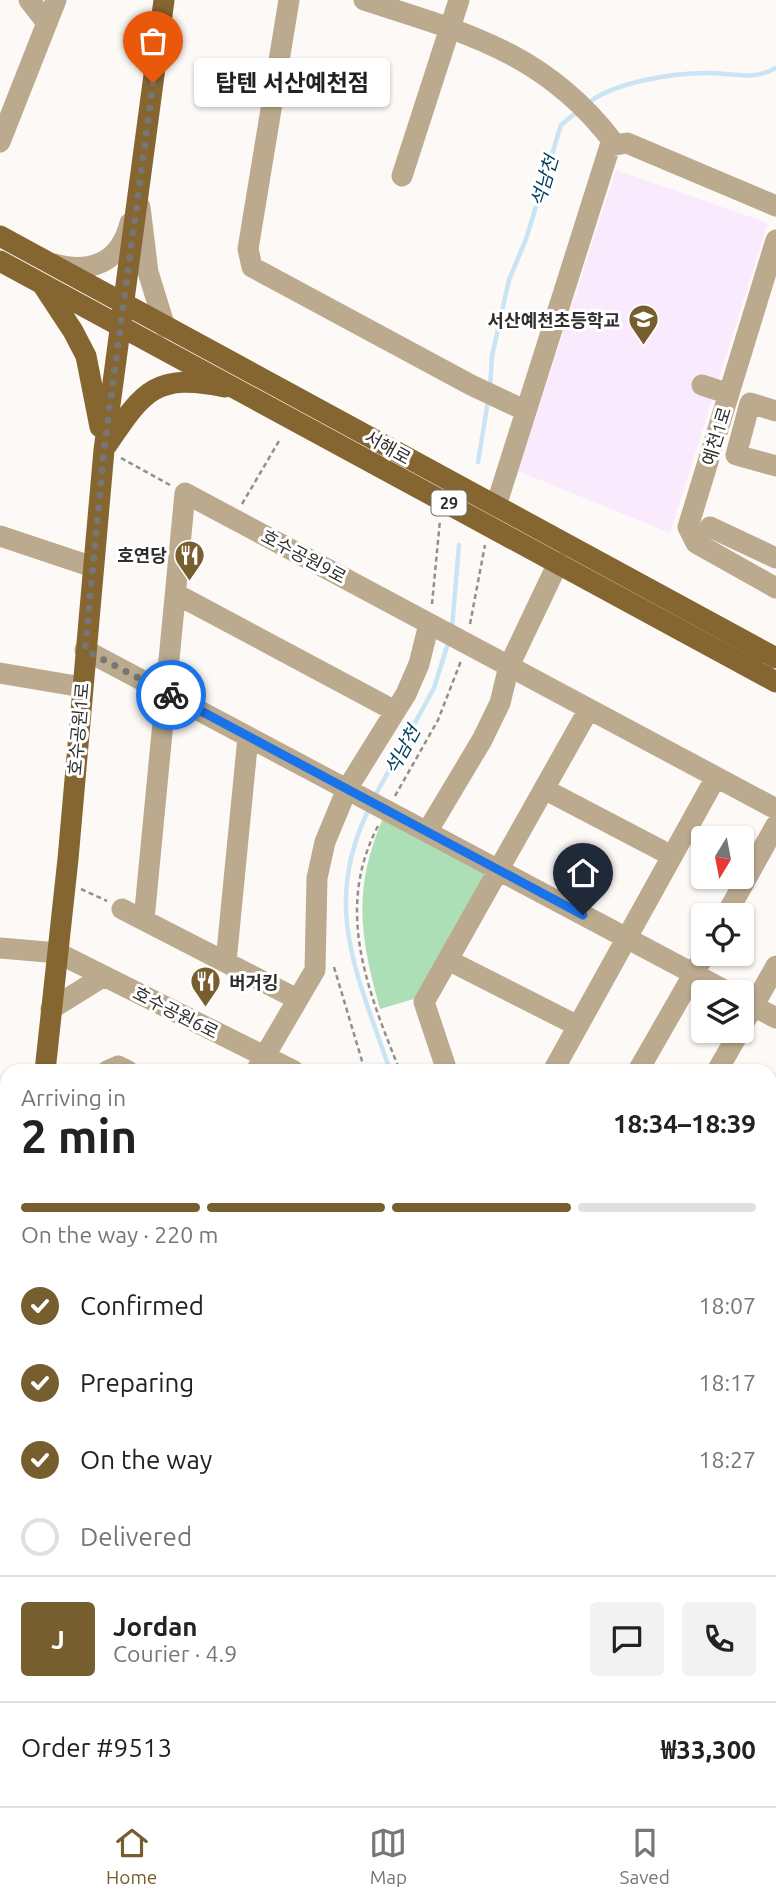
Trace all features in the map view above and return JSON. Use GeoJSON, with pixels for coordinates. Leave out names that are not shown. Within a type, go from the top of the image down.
{"type":"FeatureCollection","features":[{"type":"Feature","properties":{"kind":"main road","name":"호수공원1로"},"geometry":{"type":"LineString","coordinates":[[46,1064],[104,450],[164,0]]}},
{"type":"Feature","properties":{"kind":"main road","name":"서해로"},"geometry":{"type":"LineString","coordinates":[[0,235],[43,272],[123,315],[245,392],[776,658]]}},
{"type":"Feature","properties":{"kind":"main road","name":"서해로"},"geometry":{"type":"LineString","coordinates":[[2,265],[43,272]]}},
{"type":"Feature","properties":{"kind":"main road"},"geometry":{"type":"LineString","coordinates":[[43,272],[86,356],[104,450]]}},
{"type":"Feature","properties":{"kind":"main road","name":"서해로"},"geometry":{"type":"LineString","coordinates":[[123,315],[166,327],[494,516],[558,563],[776,682]]}},
{"type":"Feature","properties":{"kind":"main road"},"geometry":{"type":"LineString","coordinates":[[104,450],[136,402],[156,388],[200,384],[245,392]]}},
{"type":"Feature","properties":{"kind":"street"},"geometry":{"type":"LineString","coordinates":[[29,0],[47,23]]}},
{"type":"Feature","properties":{"kind":"street"},"geometry":{"type":"LineString","coordinates":[[0,142],[56,0]]}},
{"type":"Feature","properties":{"kind":"street"},"geometry":{"type":"LineString","coordinates":[[289,0],[247,249],[252,267],[471,385],[515,405]]}},
{"type":"Feature","properties":{"kind":"street"},"geometry":{"type":"LineString","coordinates":[[364,0],[450,27],[537,67],[565,89],[600,124],[614,143]]}},
{"type":"Feature","properties":{"kind":"street"},"geometry":{"type":"LineString","coordinates":[[402,176],[459,0]]}},
{"type":"Feature","properties":{"kind":"street"},"geometry":{"type":"LineString","coordinates":[[614,143],[627,143],[776,206]]}},
{"type":"Feature","properties":{"kind":"street"},"geometry":{"type":"LineString","coordinates":[[494,516],[515,405],[607,152],[614,143]]}},
{"type":"Feature","properties":{"kind":"street"},"geometry":{"type":"LineString","coordinates":[[43,272],[99,265],[111,258],[126,236],[139,194]]}},
{"type":"Feature","properties":{"kind":"street"},"geometry":{"type":"LineString","coordinates":[[139,194],[148,272],[166,327]]}},
{"type":"Feature","properties":{"kind":"street","name":"예천1로"},"geometry":{"type":"LineString","coordinates":[[776,240],[688,527],[696,543],[776,588]]}},
{"type":"Feature","properties":{"kind":"street"},"geometry":{"type":"LineString","coordinates":[[702,385],[729,394]]}},
{"type":"Feature","properties":{"kind":"street"},"geometry":{"type":"LineString","coordinates":[[776,411],[750,403],[736,455],[776,466]]}},
{"type":"Feature","properties":{"kind":"street"},"geometry":{"type":"LineString","coordinates":[[144,920],[186,493]]}},
{"type":"Feature","properties":{"kind":"street","name":"호수공원9로"},"geometry":{"type":"LineString","coordinates":[[186,493],[467,644]]}},
{"type":"Feature","properties":{"kind":"street"},"geometry":{"type":"LineString","coordinates":[[710,527],[776,558]]}},
{"type":"Feature","properties":{"kind":"street"},"geometry":{"type":"LineString","coordinates":[[0,536],[93,567]]}},
{"type":"Feature","properties":{"kind":"street"},"geometry":{"type":"LineString","coordinates":[[427,832],[482,740],[500,703],[509,666],[558,563]]}},
{"type":"Feature","properties":{"kind":"street"},"geometry":{"type":"LineString","coordinates":[[178,595],[395,710]]}},
{"type":"Feature","properties":{"kind":"street"},"geometry":{"type":"LineString","coordinates":[[260,1064],[317,960],[317,878],[326,842],[419,664],[429,624]]}},
{"type":"Feature","properties":{"kind":"street"},"geometry":{"type":"LineString","coordinates":[[467,644],[776,809]]}},
{"type":"Feature","properties":{"kind":"street"},"geometry":{"type":"LineString","coordinates":[[85,650],[705,980]]}},
{"type":"Feature","properties":{"kind":"street"},"geometry":{"type":"LineString","coordinates":[[0,673],[82,687]]}},
{"type":"Feature","properties":{"kind":"street"},"geometry":{"type":"LineString","coordinates":[[445,1064],[424,1002],[589,709]]}},
{"type":"Feature","properties":{"kind":"street"},"geometry":{"type":"LineString","coordinates":[[226,962],[248,737]]}},
{"type":"Feature","properties":{"kind":"street"},"geometry":{"type":"LineString","coordinates":[[557,1064],[716,777]]}},
{"type":"Feature","properties":{"kind":"street"},"geometry":{"type":"LineString","coordinates":[[544,789],[672,856]]}},
{"type":"Feature","properties":{"kind":"street"},"geometry":{"type":"LineString","coordinates":[[733,903],[776,825]]}},
{"type":"Feature","properties":{"kind":"street"},"geometry":{"type":"LineString","coordinates":[[122,909],[297,999]]}},
{"type":"Feature","properties":{"kind":"street"},"geometry":{"type":"LineString","coordinates":[[0,948],[58,953]]}},
{"type":"Feature","properties":{"kind":"street","name":"호수공원6로"},"geometry":{"type":"LineString","coordinates":[[58,953],[260,1064]]}},
{"type":"Feature","properties":{"kind":"street"},"geometry":{"type":"LineString","coordinates":[[448,960],[578,1026]]}},
{"type":"Feature","properties":{"kind":"street"},"geometry":{"type":"LineString","coordinates":[[642,1064],[698,966]]}},
{"type":"Feature","properties":{"kind":"street"},"geometry":{"type":"LineString","coordinates":[[754,995],[776,966]]}},
{"type":"Feature","properties":{"kind":"street"},"geometry":{"type":"LineString","coordinates":[[51,1009],[104,976]]}},
{"type":"Feature","properties":{"kind":"street"},"geometry":{"type":"LineString","coordinates":[[754,1006],[776,1018]]}},
{"type":"Feature","properties":{"kind":"street"},"geometry":{"type":"LineString","coordinates":[[721,1064],[733,1043]]}},
{"type":"Feature","properties":{"kind":"path"},"geometry":{"type":"LineString","coordinates":[[234,519],[278,441]]}},
{"type":"Feature","properties":{"kind":"path"},"geometry":{"type":"LineString","coordinates":[[104,450],[186,493]]}},
{"type":"Feature","properties":{"kind":"path"},"geometry":{"type":"LineString","coordinates":[[397,1064],[363,974],[356,935],[356,901],[361,870],[387,810],[438,720],[467,644],[480,565],[494,516]]}},
{"type":"Feature","properties":{"kind":"path"},"geometry":{"type":"LineString","coordinates":[[65,881],[122,909]]}},
{"type":"Feature","properties":{"kind":"path"},"geometry":{"type":"LineString","coordinates":[[331,956],[363,1064]]}},
{"type":"Feature","properties":{"kind":"shaded area","name":"서산예천초등학교"},"geometry":{"type":"Polygon","coordinates":[[[616,170],[768,223],[670,533],[518,471],[616,170]]]}},
{"type":"Feature","properties":{"kind":"green space"},"geometry":{"type":"Polygon","coordinates":[[[383,818],[485,873],[414,999],[380,1009],[368,959],[362,914],[367,868],[383,818]]]}},
{"type":"Feature","properties":{"kind":"waterway","name":"석남천"},"geometry":{"type":"LineString","coordinates":[[587,104],[612,90],[644,80],[707,73],[751,75],[776,68]]}},
{"type":"Feature","properties":{"kind":"waterway","name":"석남천"},"geometry":{"type":"LineString","coordinates":[[490,388],[492,356],[509,280],[526,239],[561,125],[578,111]]}},
{"type":"Feature","properties":{"kind":"waterway","name":"석남천"},"geometry":{"type":"LineString","coordinates":[[478,462],[488,401]]}},
{"type":"Feature","properties":{"kind":"waterway","name":"석남천"},"geometry":{"type":"LineString","coordinates":[[452,628],[459,545]]}},
{"type":"Feature","properties":{"kind":"waterway","name":"석남천"},"geometry":{"type":"LineString","coordinates":[[375,796],[434,688],[449,640]]}},
{"type":"Feature","properties":{"kind":"waterway","name":"석남천"},"geometry":{"type":"LineString","coordinates":[[370,807],[355,843],[348,876],[346,908],[356,971],[388,1064]]}},
{"type":"Feature","properties":{"kind":"way so far"},"geometry":{"type":"LineString","coordinates":[[153,83],[104,450],[85,650],[171,695]]}},
{"type":"Feature","properties":{"kind":"place","name":"탑텐 서산예천점"},"geometry":{"type":"Point","coordinates":[153,83]}},
{"type":"Feature","properties":{"kind":"place","name":"서산예천초등학교"},"geometry":{"type":"Point","coordinates":[643,347]}},
{"type":"Feature","properties":{"kind":"place","name":"호연당"},"geometry":{"type":"Point","coordinates":[190,582]}},
{"type":"Feature","properties":{"kind":"place","name":"버거킹"},"geometry":{"type":"Point","coordinates":[206,1009]}},
{"type":"Feature","properties":{"kind":"route"},"geometry":{"type":"LineString","coordinates":[[171,695],[583,915]]}}]}
